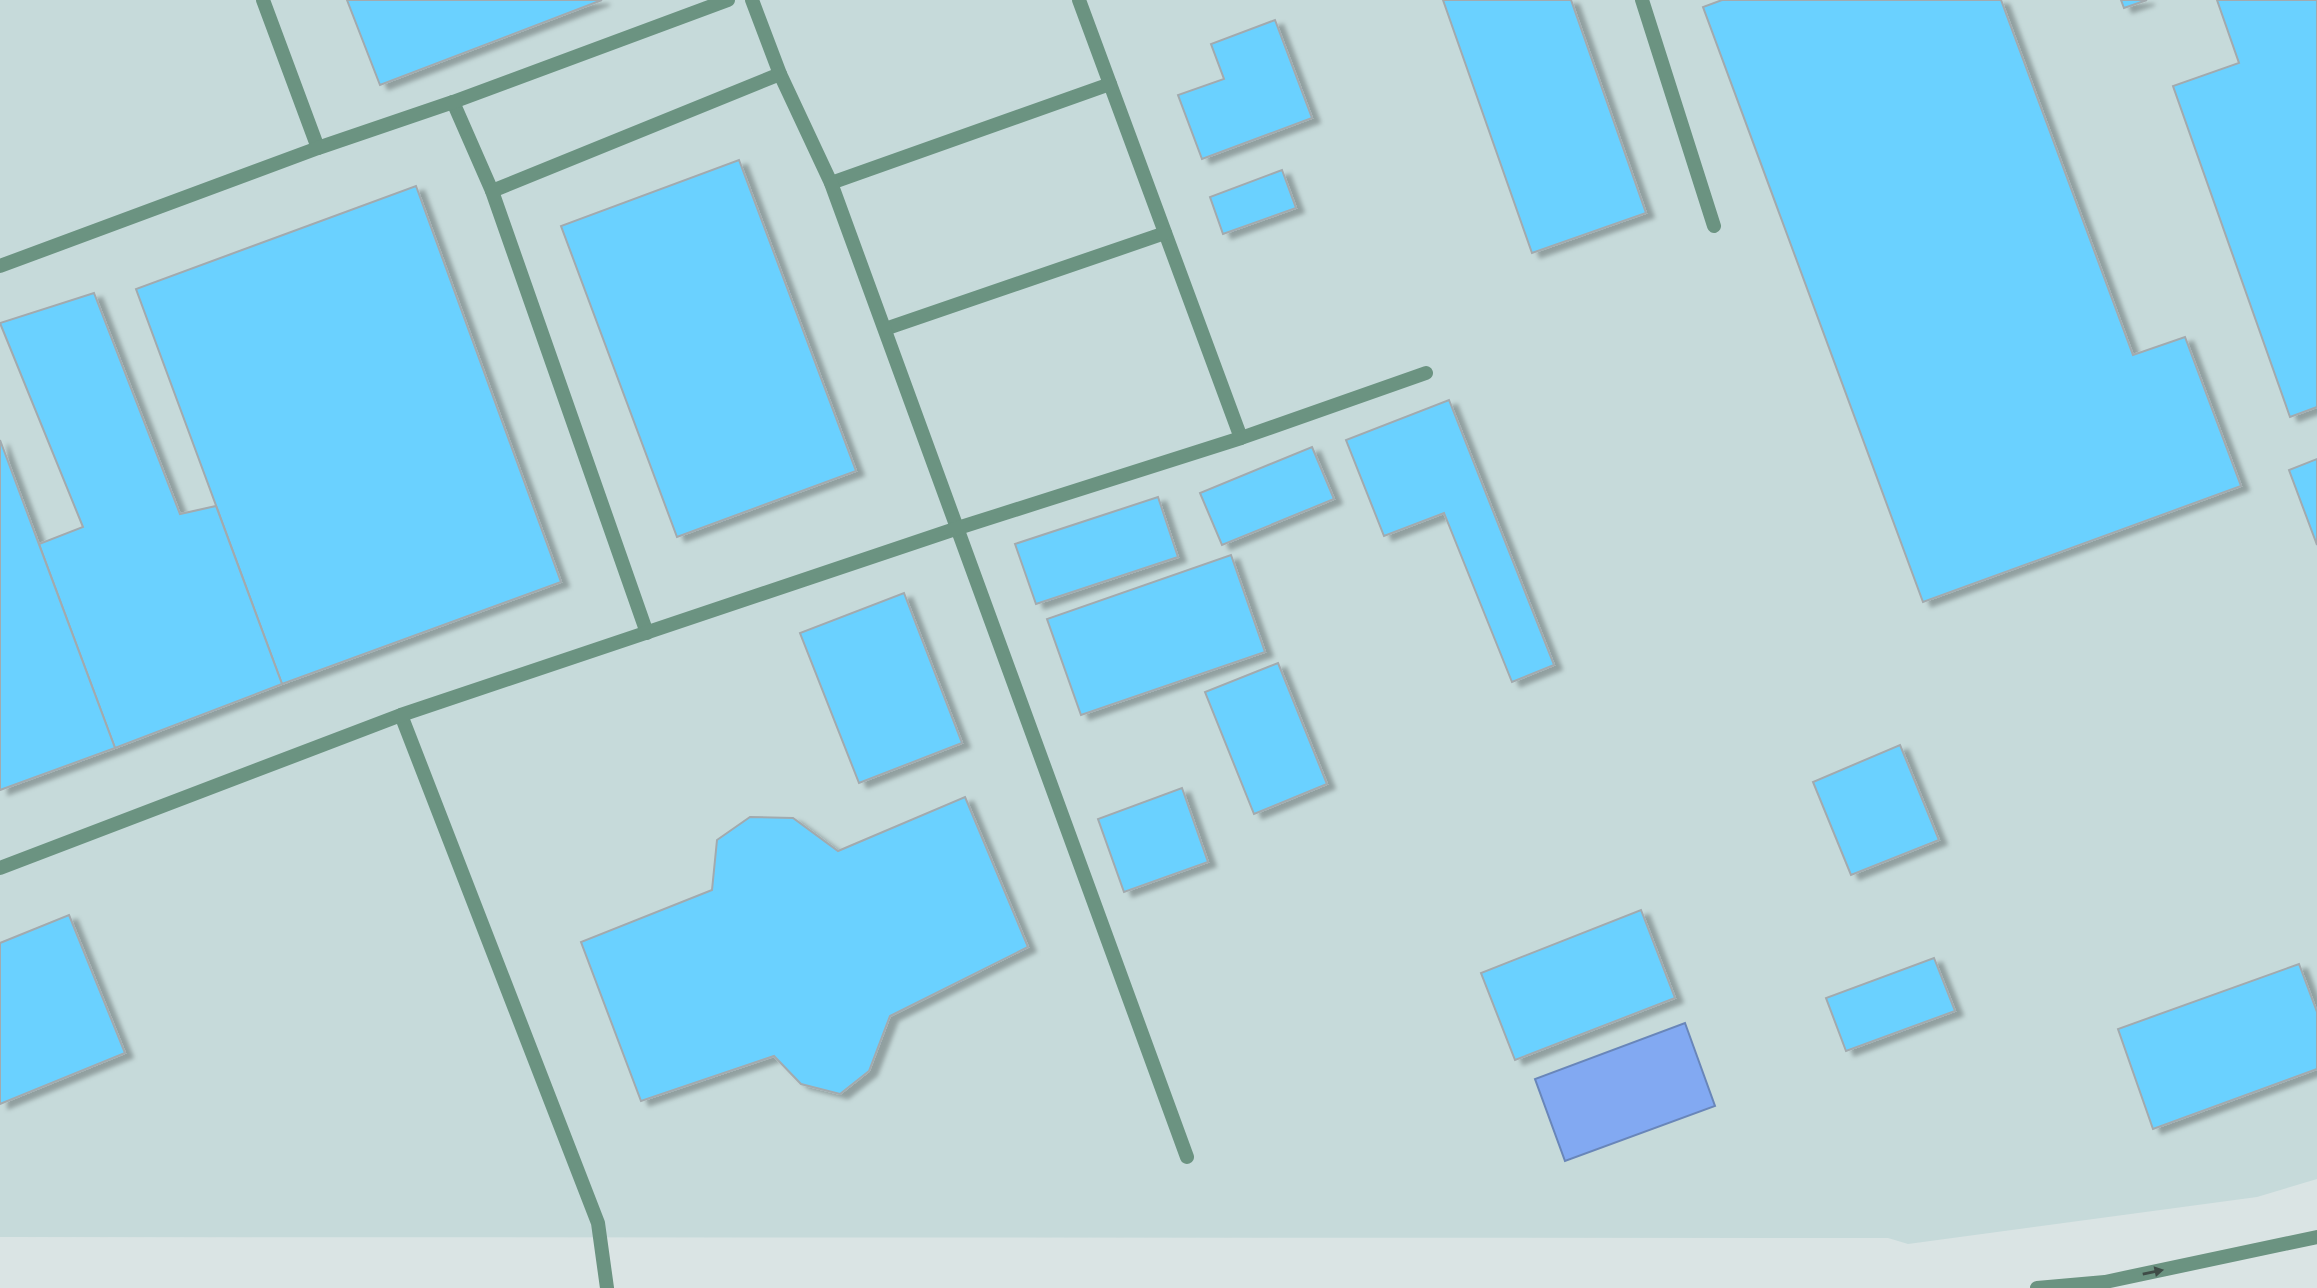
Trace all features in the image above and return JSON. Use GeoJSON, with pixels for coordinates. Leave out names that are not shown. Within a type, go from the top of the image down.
{"type":"FeatureCollection","features":[{"type":"Feature","properties":{"kind":"street"},"geometry":{"type":"LineString","coordinates":[[263,0],[318,148]]}},
{"type":"Feature","properties":{"kind":"street"},"geometry":{"type":"LineString","coordinates":[[0,267],[318,148],[453,102],[728,0]]}},
{"type":"Feature","properties":{"kind":"street"},"geometry":{"type":"LineString","coordinates":[[752,0],[780,75],[831,183],[1187,1157]]}},
{"type":"Feature","properties":{"kind":"street"},"geometry":{"type":"LineString","coordinates":[[1079,0],[1241,438]]}},
{"type":"Feature","properties":{"kind":"street"},"geometry":{"type":"LineString","coordinates":[[1642,0],[1714,226]]}},
{"type":"Feature","properties":{"kind":"street"},"geometry":{"type":"LineString","coordinates":[[492,191],[780,75]]}},
{"type":"Feature","properties":{"kind":"street"},"geometry":{"type":"LineString","coordinates":[[831,183],[1110,84]]}},
{"type":"Feature","properties":{"kind":"street"},"geometry":{"type":"LineString","coordinates":[[453,102],[492,191],[647,633]]}},
{"type":"Feature","properties":{"kind":"street"},"geometry":{"type":"LineString","coordinates":[[885,328],[1165,233]]}},
{"type":"Feature","properties":{"kind":"street"},"geometry":{"type":"LineString","coordinates":[[0,868],[401,715],[958,527],[1241,438],[1426,373]]}},
{"type":"Feature","properties":{"kind":"street"},"geometry":{"type":"LineString","coordinates":[[401,715],[598,1223],[607,1288]]}},
{"type":"Feature","properties":{"kind":"street"},"geometry":{"type":"LineString","coordinates":[[2037,1288],[2105,1282],[2317,1237]]}},
{"type":"Feature","properties":{"kind":"shaded area"},"geometry":{"type":"Polygon","coordinates":[[[0,0],[2317,0],[2317,1179],[2257,1197],[1908,1244],[1888,1238],[0,1237],[0,0]]]}},
{"type":"Feature","properties":{"kind":"water"},"geometry":{"type":"Polygon","coordinates":[[[1685,1023],[1715,1106],[1565,1161],[1535,1079],[1685,1023]]]}},
{"type":"Feature","properties":{"kind":"building"},"geometry":{"type":"Polygon","coordinates":[[[347,0],[602,0],[380,85],[347,0]]]}},
{"type":"Feature","properties":{"kind":"building"},"geometry":{"type":"Polygon","coordinates":[[[1443,0],[1571,0],[1646,213],[1532,253],[1443,0]]]}},
{"type":"Feature","properties":{"kind":"building"},"geometry":{"type":"Polygon","coordinates":[[[1722,0],[2001,0],[2133,355],[2185,337],[2241,486],[1923,602],[1703,7],[1722,0]]]}},
{"type":"Feature","properties":{"kind":"building"},"geometry":{"type":"Polygon","coordinates":[[[2121,0],[2147,0],[2124,8],[2121,0]]]}},
{"type":"Feature","properties":{"kind":"building"},"geometry":{"type":"Polygon","coordinates":[[[2217,0],[2317,0],[2317,407],[2290,417],[2173,86],[2239,63],[2217,0]]]}},
{"type":"Feature","properties":{"kind":"building"},"geometry":{"type":"Polygon","coordinates":[[[1275,20],[1312,118],[1202,159],[1178,95],[1224,79],[1211,44],[1275,20]]]}},
{"type":"Feature","properties":{"kind":"building"},"geometry":{"type":"Polygon","coordinates":[[[739,160],[856,471],[677,537],[561,226],[739,160]]]}},
{"type":"Feature","properties":{"kind":"building"},"geometry":{"type":"Polygon","coordinates":[[[1282,170],[1296,208],[1223,234],[1210,197],[1282,170]]]}},
{"type":"Feature","properties":{"kind":"building"},"geometry":{"type":"Polygon","coordinates":[[[416,186],[561,582],[282,684],[136,289],[416,186]]]}},
{"type":"Feature","properties":{"kind":"building"},"geometry":{"type":"Polygon","coordinates":[[[94,293],[180,514],[216,506],[282,684],[115,748],[39,544],[83,527],[0,323],[94,293]]]}},
{"type":"Feature","properties":{"kind":"building"},"geometry":{"type":"Polygon","coordinates":[[[1449,400],[1554,665],[1512,682],[1444,513],[1384,536],[1346,440],[1449,400]]]}},
{"type":"Feature","properties":{"kind":"building"},"geometry":{"type":"Polygon","coordinates":[[[0,440],[115,748],[0,790],[0,440]]]}},
{"type":"Feature","properties":{"kind":"building"},"geometry":{"type":"Polygon","coordinates":[[[1312,447],[1334,499],[1222,545],[1200,493],[1312,447]]]}},
{"type":"Feature","properties":{"kind":"building"},"geometry":{"type":"Polygon","coordinates":[[[2317,459],[2317,545],[2289,470],[2317,459]]]}},
{"type":"Feature","properties":{"kind":"building"},"geometry":{"type":"Polygon","coordinates":[[[1158,497],[1178,557],[1036,604],[1015,544],[1158,497]]]}},
{"type":"Feature","properties":{"kind":"building"},"geometry":{"type":"Polygon","coordinates":[[[1231,555],[1265,652],[1081,715],[1047,619],[1231,555]]]}},
{"type":"Feature","properties":{"kind":"building"},"geometry":{"type":"Polygon","coordinates":[[[904,593],[962,743],[859,783],[800,633],[904,593]]]}},
{"type":"Feature","properties":{"kind":"building"},"geometry":{"type":"Polygon","coordinates":[[[1278,663],[1327,784],[1254,814],[1205,692],[1278,663]]]}},
{"type":"Feature","properties":{"kind":"building"},"geometry":{"type":"Polygon","coordinates":[[[1900,745],[1939,840],[1851,875],[1813,782],[1900,745]]]}},
{"type":"Feature","properties":{"kind":"building"},"geometry":{"type":"Polygon","coordinates":[[[1182,788],[1208,862],[1124,892],[1098,819],[1182,788]]]}},
{"type":"Feature","properties":{"kind":"building"},"geometry":{"type":"Polygon","coordinates":[[[965,797],[1028,947],[890,1016],[869,1071],[840,1094],[801,1084],[774,1056],[641,1101],[581,942],[712,890],[717,840],[750,817],[793,818],[838,851],[965,797]]]}},
{"type":"Feature","properties":{"kind":"building"},"geometry":{"type":"Polygon","coordinates":[[[1641,910],[1675,998],[1515,1060],[1481,973],[1641,910]]]}},
{"type":"Feature","properties":{"kind":"building"},"geometry":{"type":"Polygon","coordinates":[[[69,915],[125,1053],[0,1104],[0,943],[69,915]]]}},
{"type":"Feature","properties":{"kind":"building"},"geometry":{"type":"Polygon","coordinates":[[[1934,958],[1955,1011],[1846,1051],[1826,998],[1934,958]]]}},
{"type":"Feature","properties":{"kind":"building"},"geometry":{"type":"Polygon","coordinates":[[[2299,964],[2317,1012],[2317,1069],[2153,1129],[2118,1029],[2299,964]]]}}]}
